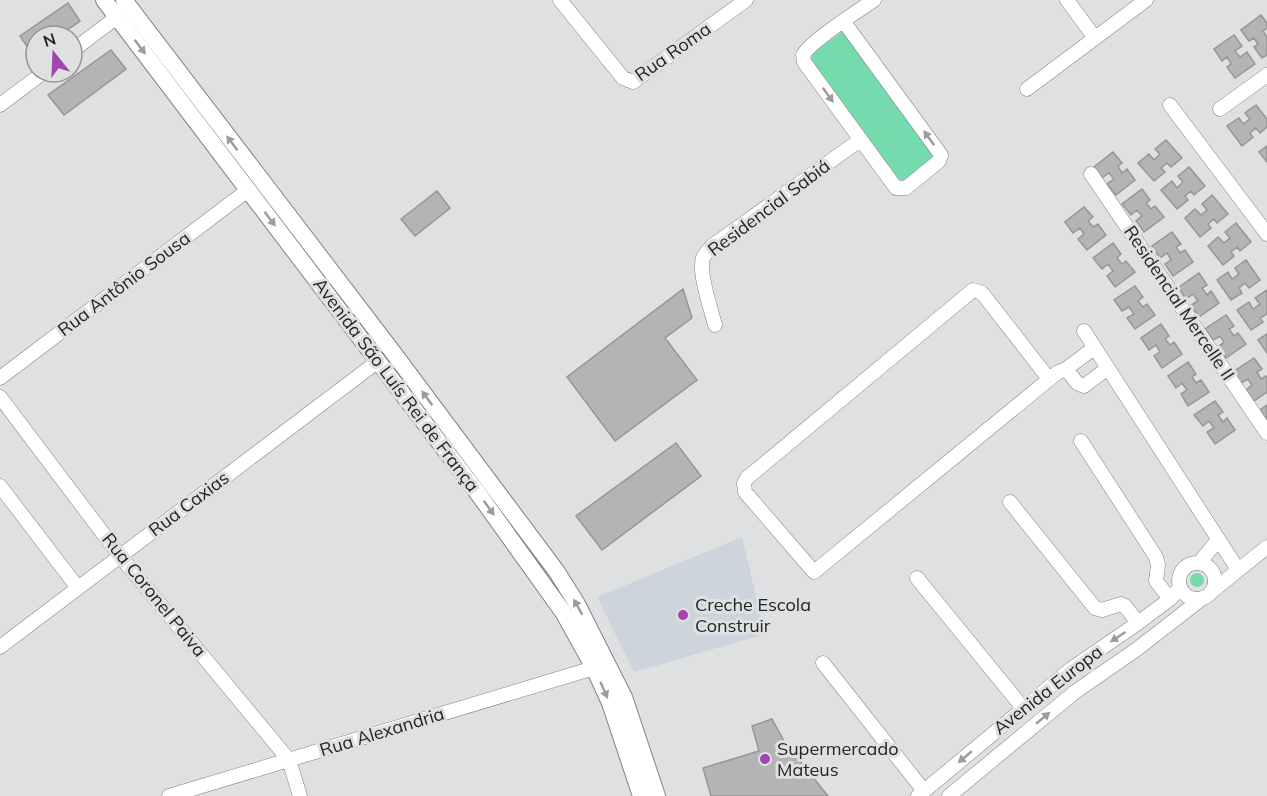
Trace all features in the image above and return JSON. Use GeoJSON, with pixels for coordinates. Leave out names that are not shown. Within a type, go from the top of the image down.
{"type":"FeatureCollection","features":[{"type":"Feature","properties":{"kind":"main road","name":"Avenida São Luís Rei de França"},"geometry":{"type":"LineString","coordinates":[[104,0],[531,565],[563,612],[594,668],[610,703],[641,796]]}},
{"type":"Feature","properties":{"kind":"main road","name":"Avenida São Luís Rei de França"},"geometry":{"type":"LineString","coordinates":[[124,0],[392,351],[557,572],[582,613],[624,697],[657,796]]}},
{"type":"Feature","properties":{"kind":"street","name":"Rua Roma"},"geometry":{"type":"LineString","coordinates":[[560,0],[622,78],[633,82],[746,0]]}},
{"type":"Feature","properties":{"kind":"street"},"geometry":{"type":"LineString","coordinates":[[844,22],[941,155],[939,161],[906,188],[896,188],[804,62],[803,55],[810,46],[874,0]]}},
{"type":"Feature","properties":{"kind":"street"},"geometry":{"type":"LineString","coordinates":[[1067,0],[1095,38]]}},
{"type":"Feature","properties":{"kind":"street"},"geometry":{"type":"LineString","coordinates":[[1027,89],[1146,0]]}},
{"type":"Feature","properties":{"kind":"street"},"geometry":{"type":"LineString","coordinates":[[84,42],[117,18]]}},
{"type":"Feature","properties":{"kind":"street"},"geometry":{"type":"LineString","coordinates":[[1220,109],[1267,75]]}},
{"type":"Feature","properties":{"kind":"street"},"geometry":{"type":"LineString","coordinates":[[0,105],[28,84]]}},
{"type":"Feature","properties":{"kind":"street"},"geometry":{"type":"LineString","coordinates":[[1170,105],[1267,234]]}},
{"type":"Feature","properties":{"kind":"street","name":"Residencial Sabiá"},"geometry":{"type":"LineString","coordinates":[[715,325],[702,265],[704,256],[712,246],[860,140]]}},
{"type":"Feature","properties":{"kind":"street","name":"Residencial Mercelle II"},"geometry":{"type":"LineString","coordinates":[[1091,174],[1267,433]]}},
{"type":"Feature","properties":{"kind":"street","name":"Rua Antônio Sousa"},"geometry":{"type":"LineString","coordinates":[[0,378],[248,190]]}},
{"type":"Feature","properties":{"kind":"street"},"geometry":{"type":"LineString","coordinates":[[1049,379],[982,293],[973,290],[747,478],[744,483],[745,492],[814,572],[1049,379],[1095,348]]}},
{"type":"Feature","properties":{"kind":"street"},"geometry":{"type":"LineString","coordinates":[[1084,331],[1235,569]]}},
{"type":"Feature","properties":{"kind":"street","name":"Rua Caxias"},"geometry":{"type":"LineString","coordinates":[[0,647],[120,556],[264,454],[377,362]]}},
{"type":"Feature","properties":{"kind":"street"},"geometry":{"type":"LineString","coordinates":[[1066,369],[1077,383],[1084,386],[1107,368]]}},
{"type":"Feature","properties":{"kind":"street","name":"Rua Coronel Paiva"},"geometry":{"type":"LineString","coordinates":[[0,397],[120,556],[289,760],[300,796]]}},
{"type":"Feature","properties":{"kind":"street"},"geometry":{"type":"LineString","coordinates":[[1081,441],[1156,557],[1158,565],[1156,581],[1170,599]]}},
{"type":"Feature","properties":{"kind":"street"},"geometry":{"type":"LineString","coordinates":[[0,486],[78,588]]}},
{"type":"Feature","properties":{"kind":"street"},"geometry":{"type":"LineString","coordinates":[[1010,502],[1095,608],[1102,610],[1121,604],[1138,623]]}},
{"type":"Feature","properties":{"kind":"street"},"geometry":{"type":"LineString","coordinates":[[1180,588],[1183,593],[1193,598],[1207,595],[1215,583],[1212,571],[1199,563],[1218,540]]}},
{"type":"Feature","properties":{"kind":"street","name":"Avenida Europa"},"geometry":{"type":"LineString","coordinates":[[949,796],[1075,692],[1137,649],[1207,595],[1235,569],[1267,547]]}},
{"type":"Feature","properties":{"kind":"street","name":"Avenida Europa"},"geometry":{"type":"LineString","coordinates":[[921,793],[1079,663],[1170,599],[1180,588],[1180,576],[1183,570],[1187,566],[1199,563]]}},
{"type":"Feature","properties":{"kind":"street","name":"Avenida Europa"},"geometry":{"type":"LineString","coordinates":[[1212,571],[1235,569]]}},
{"type":"Feature","properties":{"kind":"street"},"geometry":{"type":"LineString","coordinates":[[917,578],[1023,708]]}},
{"type":"Feature","properties":{"kind":"street"},"geometry":{"type":"LineString","coordinates":[[823,663],[921,793]]}},
{"type":"Feature","properties":{"kind":"street","name":"Rua Alexandria"},"geometry":{"type":"LineString","coordinates":[[169,796],[594,668]]}},
{"type":"Feature","properties":{"kind":"shaded area","name":"Creche Escola Construir"},"geometry":{"type":"Polygon","coordinates":[[[742,537],[765,634],[634,672],[597,597],[742,537]]]}},
{"type":"Feature","properties":{"kind":"green space"},"geometry":{"type":"Polygon","coordinates":[[[843,31],[935,156],[905,181],[898,179],[811,62],[812,53],[843,31]]]}},
{"type":"Feature","properties":{"kind":"green space"},"geometry":{"type":"Polygon","coordinates":[[[1194,573],[1200,573],[1204,580],[1200,587],[1194,587],[1190,583],[1190,577],[1194,573]]]}},
{"type":"Feature","properties":{"kind":"building"},"geometry":{"type":"Polygon","coordinates":[[[68,3],[80,21],[76,24],[37,24],[68,3]]]}},
{"type":"Feature","properties":{"kind":"building"},"geometry":{"type":"Polygon","coordinates":[[[1261,15],[1267,23],[1267,28],[1263,31],[1267,37],[1267,55],[1262,58],[1254,47],[1258,44],[1254,38],[1249,41],[1241,30],[1261,15]]]}},
{"type":"Feature","properties":{"kind":"building"},"geometry":{"type":"Polygon","coordinates":[[[1234,35],[1242,46],[1235,51],[1240,57],[1247,52],[1255,64],[1235,78],[1227,67],[1231,64],[1227,57],[1222,61],[1214,49],[1234,35]]]}},
{"type":"Feature","properties":{"kind":"building"},"geometry":{"type":"Polygon","coordinates":[[[111,50],[126,69],[64,115],[48,95],[63,84],[84,84],[84,69],[111,50]]]}},
{"type":"Feature","properties":{"kind":"building"},"geometry":{"type":"Polygon","coordinates":[[[1256,105],[1267,119],[1267,127],[1260,133],[1256,128],[1250,133],[1253,137],[1242,146],[1227,126],[1239,118],[1243,124],[1250,119],[1245,113],[1256,105]]]}},
{"type":"Feature","properties":{"kind":"building"},"geometry":{"type":"Polygon","coordinates":[[[1166,140],[1182,158],[1171,167],[1167,163],[1161,168],[1165,172],[1154,181],[1138,163],[1149,154],[1154,160],[1160,154],[1155,149],[1166,140]]]}},
{"type":"Feature","properties":{"kind":"building"},"geometry":{"type":"Polygon","coordinates":[[[1267,146],[1267,162],[1259,152],[1267,146]]]}},
{"type":"Feature","properties":{"kind":"building"},"geometry":{"type":"Polygon","coordinates":[[[1113,152],[1122,163],[1118,166],[1122,173],[1127,169],[1135,180],[1116,195],[1107,184],[1114,179],[1109,173],[1102,178],[1094,167],[1113,152]]]}},
{"type":"Feature","properties":{"kind":"building"},"geometry":{"type":"Polygon","coordinates":[[[1189,167],[1205,186],[1194,195],[1191,191],[1185,196],[1188,200],[1177,209],[1161,190],[1172,181],[1177,188],[1183,182],[1178,176],[1189,167]]]}},
{"type":"Feature","properties":{"kind":"building"},"geometry":{"type":"Polygon","coordinates":[[[1142,189],[1150,200],[1146,203],[1151,209],[1155,206],[1164,217],[1144,232],[1136,221],[1142,216],[1137,210],[1131,215],[1122,204],[1142,189]]]}},
{"type":"Feature","properties":{"kind":"building"},"geometry":{"type":"Polygon","coordinates":[[[437,191],[450,208],[415,236],[401,219],[437,191]]]}},
{"type":"Feature","properties":{"kind":"building"},"geometry":{"type":"Polygon","coordinates":[[[1212,195],[1228,214],[1217,223],[1214,219],[1208,224],[1211,228],[1200,237],[1185,218],[1195,209],[1201,215],[1207,210],[1202,204],[1212,195]]]}},
{"type":"Feature","properties":{"kind":"building"},"geometry":{"type":"Polygon","coordinates":[[[1084,207],[1093,217],[1088,221],[1093,227],[1098,224],[1106,235],[1087,250],[1078,239],[1084,234],[1080,228],[1073,233],[1065,222],[1084,207]]]}},
{"type":"Feature","properties":{"kind":"building"},"geometry":{"type":"Polygon","coordinates":[[[1236,223],[1251,242],[1240,251],[1237,247],[1231,252],[1234,256],[1223,265],[1208,246],[1218,237],[1224,243],[1230,238],[1225,232],[1236,223]]]}},
{"type":"Feature","properties":{"kind":"building"},"geometry":{"type":"Polygon","coordinates":[[[1172,232],[1181,244],[1176,247],[1180,253],[1185,250],[1193,262],[1173,276],[1165,264],[1171,260],[1167,253],[1160,258],[1152,246],[1172,232]]]}},
{"type":"Feature","properties":{"kind":"building"},"geometry":{"type":"Polygon","coordinates":[[[1113,243],[1121,254],[1117,258],[1122,264],[1126,261],[1135,272],[1115,287],[1107,276],[1113,271],[1108,264],[1102,269],[1093,258],[1113,243]]]}},
{"type":"Feature","properties":{"kind":"building"},"geometry":{"type":"Polygon","coordinates":[[[1246,260],[1260,280],[1249,288],[1245,283],[1239,288],[1242,293],[1231,300],[1217,280],[1228,272],[1232,279],[1239,274],[1235,268],[1246,260]]]}},
{"type":"Feature","properties":{"kind":"building"},"geometry":{"type":"Polygon","coordinates":[[[1199,273],[1207,285],[1202,288],[1207,295],[1211,291],[1219,303],[1199,317],[1191,305],[1198,301],[1193,294],[1186,299],[1179,287],[1199,273]]]}},
{"type":"Feature","properties":{"kind":"building"},"geometry":{"type":"Polygon","coordinates":[[[1135,286],[1143,297],[1138,301],[1143,307],[1147,304],[1155,315],[1135,329],[1127,318],[1134,314],[1129,307],[1122,311],[1114,300],[1135,286]]]}},
{"type":"Feature","properties":{"kind":"building"},"geometry":{"type":"Polygon","coordinates":[[[683,289],[692,318],[665,338],[697,380],[615,441],[567,377],[683,289]]]}},
{"type":"Feature","properties":{"kind":"building"},"geometry":{"type":"Polygon","coordinates":[[[1267,290],[1267,314],[1260,318],[1263,322],[1251,330],[1237,310],[1249,302],[1253,309],[1260,304],[1255,298],[1267,290]]]}},
{"type":"Feature","properties":{"kind":"building"},"geometry":{"type":"Polygon","coordinates":[[[1226,315],[1234,326],[1229,329],[1234,336],[1238,333],[1246,344],[1226,358],[1218,347],[1224,342],[1220,336],[1213,340],[1205,329],[1226,315]]]}},
{"type":"Feature","properties":{"kind":"building"},"geometry":{"type":"Polygon","coordinates":[[[1161,324],[1169,336],[1165,339],[1170,345],[1174,342],[1182,354],[1162,368],[1154,356],[1160,352],[1156,345],[1149,350],[1141,338],[1161,324]]]}},
{"type":"Feature","properties":{"kind":"building"},"geometry":{"type":"Polygon","coordinates":[[[1267,334],[1267,353],[1258,340],[1267,334]]]}},
{"type":"Feature","properties":{"kind":"building"},"geometry":{"type":"Polygon","coordinates":[[[1254,358],[1262,369],[1257,372],[1261,379],[1267,377],[1267,392],[1254,401],[1246,390],[1252,385],[1248,379],[1241,383],[1233,372],[1254,358]]]}},
{"type":"Feature","properties":{"kind":"building"},"geometry":{"type":"Polygon","coordinates":[[[1188,362],[1196,374],[1192,377],[1196,383],[1201,380],[1209,392],[1188,406],[1181,394],[1187,390],[1182,383],[1176,388],[1168,376],[1188,362]]]}},
{"type":"Feature","properties":{"kind":"building"},"geometry":{"type":"Polygon","coordinates":[[[1215,401],[1223,412],[1218,415],[1223,422],[1227,418],[1235,430],[1215,444],[1207,432],[1214,428],[1209,421],[1203,426],[1194,415],[1215,401]]]}},
{"type":"Feature","properties":{"kind":"building"},"geometry":{"type":"Polygon","coordinates":[[[1267,405],[1267,420],[1260,410],[1267,405]]]}},
{"type":"Feature","properties":{"kind":"building"},"geometry":{"type":"Polygon","coordinates":[[[676,443],[701,476],[602,550],[576,516],[676,443]]]}},
{"type":"Feature","properties":{"kind":"building","name":"Supermercado Mateus"},"geometry":{"type":"Polygon","coordinates":[[[772,719],[784,741],[828,796],[711,796],[703,768],[759,751],[752,726],[772,719]]]}},
{"type":"Feature","properties":{"kind":"place","name":"Creche Escola Construir"},"geometry":{"type":"Point","coordinates":[683,615]}},
{"type":"Feature","properties":{"kind":"place","name":"Supermercado Mateus"},"geometry":{"type":"Point","coordinates":[765,759]}}]}
